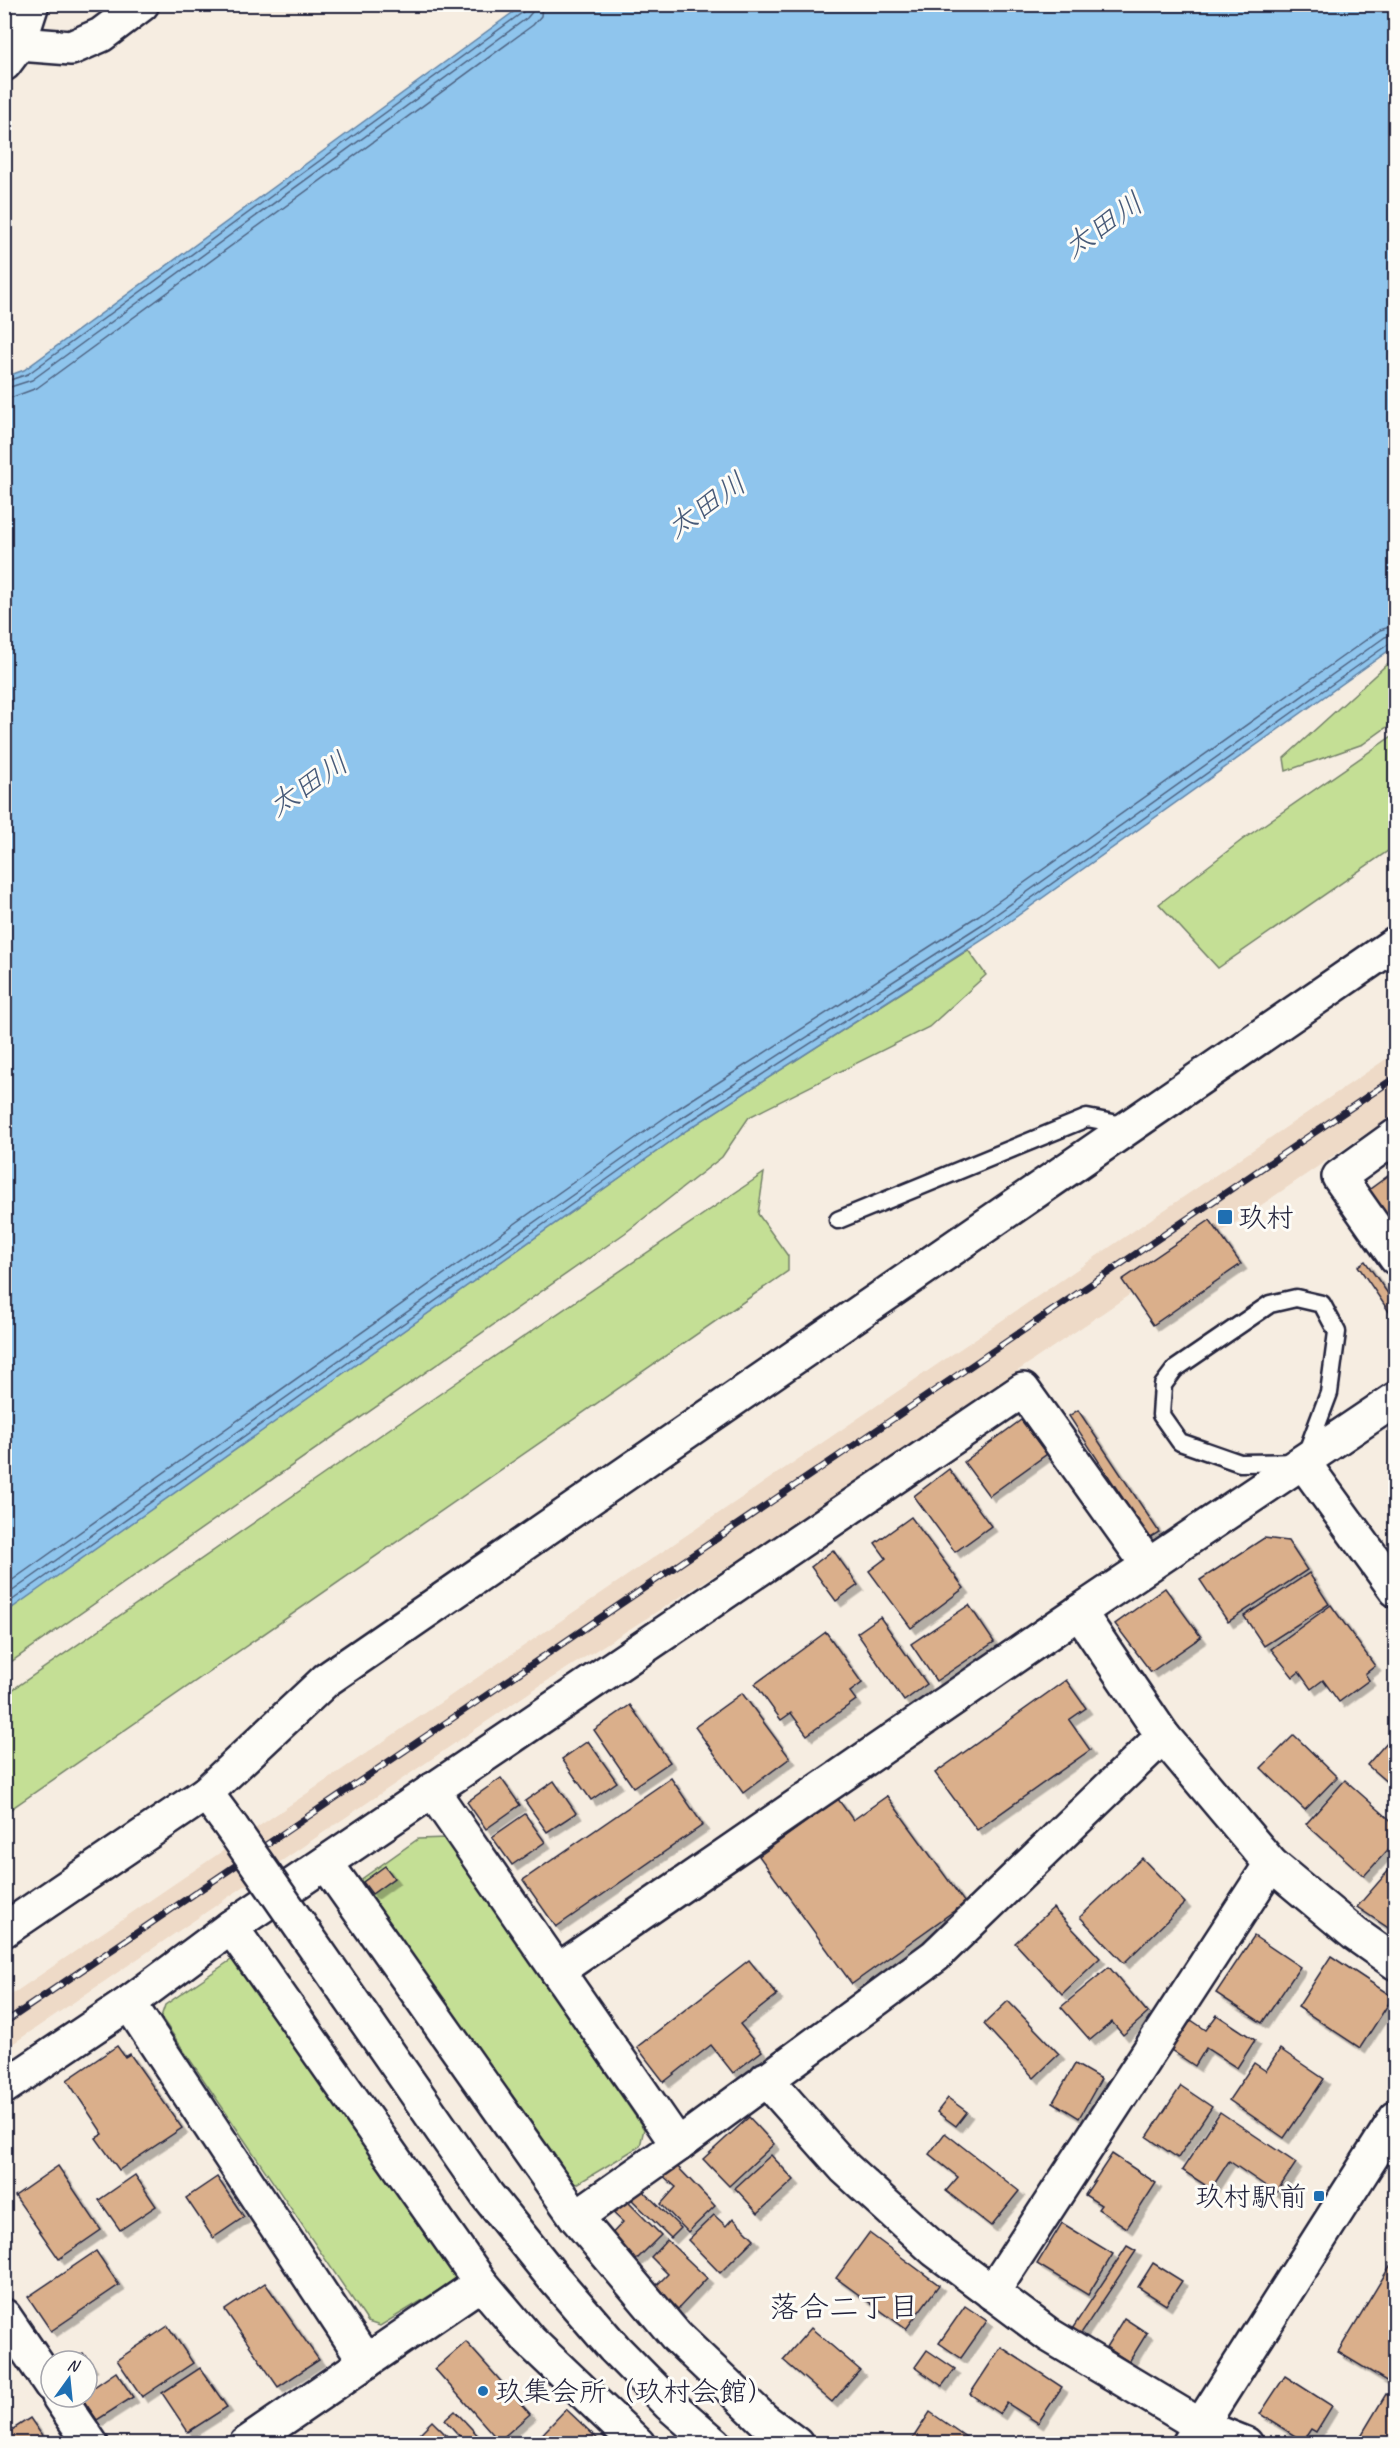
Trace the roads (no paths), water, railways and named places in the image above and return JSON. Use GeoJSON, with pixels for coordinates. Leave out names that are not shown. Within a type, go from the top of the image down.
{"type":"FeatureCollection","features":[{"type":"Feature","properties":{"kind":"street"},"geometry":{"type":"LineString","coordinates":[[32,4],[12,54],[71,48],[101,35],[142,4]]}},
{"type":"Feature","properties":{"kind":"street"},"geometry":{"type":"LineString","coordinates":[[4,1930],[206,1793],[326,1680],[1395,943]]}},
{"type":"Feature","properties":{"kind":"street"},"geometry":{"type":"LineString","coordinates":[[1395,1136],[1339,1177],[1395,1258]]}},
{"type":"Feature","properties":{"kind":"street"},"geometry":{"type":"LineString","coordinates":[[4,2087],[129,2003],[231,1927],[1023,1390],[1148,1565]]}},
{"type":"Feature","properties":{"kind":"street"},"geometry":{"type":"LineString","coordinates":[[557,1971],[1079,1612],[1395,1399]]}},
{"type":"Feature","properties":{"kind":"street"},"geometry":{"type":"LineString","coordinates":[[1303,1462],[1395,1590]]}},
{"type":"Feature","properties":{"kind":"street"},"geometry":{"type":"LineString","coordinates":[[1079,1612],[1163,1736],[1271,1864],[1395,1963]]}},
{"type":"Feature","properties":{"kind":"street"},"geometry":{"type":"LineString","coordinates":[[576,2217],[935,1956],[1163,1736]]}},
{"type":"Feature","properties":{"kind":"street"},"geometry":{"type":"LineString","coordinates":[[432,1790],[678,2145]]}},
{"type":"Feature","properties":{"kind":"street"},"geometry":{"type":"LineString","coordinates":[[206,1793],[487,2195],[614,2348],[669,2404],[715,2444]]}},
{"type":"Feature","properties":{"kind":"street"},"geometry":{"type":"LineString","coordinates":[[326,1863],[576,2217],[677,2337],[765,2420],[796,2444]]}},
{"type":"Feature","properties":{"kind":"street"},"geometry":{"type":"LineString","coordinates":[[992,2293],[1271,1864]]}},
{"type":"Feature","properties":{"kind":"street"},"geometry":{"type":"LineString","coordinates":[[231,1927],[481,2283],[530,2341],[638,2444]]}},
{"type":"Feature","properties":{"kind":"street"},"geometry":{"type":"LineString","coordinates":[[129,2003],[366,2362]]}},
{"type":"Feature","properties":{"kind":"street"},"geometry":{"type":"LineString","coordinates":[[766,2079],[845,2168],[935,2250],[1049,2335],[1195,2435],[1246,2444]]}},
{"type":"Feature","properties":{"kind":"street"},"geometry":{"type":"LineString","coordinates":[[1195,2435],[1395,2118]]}},
{"type":"Feature","properties":{"kind":"street"},"geometry":{"type":"LineString","coordinates":[[246,2444],[481,2283]]}},
{"type":"Feature","properties":{"kind":"street"},"geometry":{"type":"LineString","coordinates":[[4,2316],[39,2367]]}},
{"type":"Feature","properties":{"kind":"street"},"geometry":{"type":"LineString","coordinates":[[68,2409],[91,2444]]}},
{"type":"Feature","properties":{"kind":"lane"},"geometry":{"type":"LineString","coordinates":[[838,1220],[1087,1118],[1130,1127]]}},
{"type":"Feature","properties":{"kind":"lane"},"geometry":{"type":"LineString","coordinates":[[1296,1298],[1322,1304],[1337,1332],[1329,1393],[1303,1462],[1240,1463],[1180,1442],[1161,1415],[1163,1386],[1176,1369],[1270,1304],[1296,1298]]}},
{"type":"Feature","properties":{"kind":"water","name":"太田川"},"geometry":{"type":"Polygon","coordinates":[[[523,5],[1395,5],[1395,646],[992,934],[687,1130],[5,1613],[5,377],[24,370],[523,5]]]}},
{"type":"Feature","properties":{"kind":"railway"},"geometry":{"type":"LineString","coordinates":[[4,2023],[1396,1077]]}},
{"type":"Feature","properties":{"kind":"place","name":"玖村"},"geometry":{"type":"Point","coordinates":[1225,1217]}},
{"type":"Feature","properties":{"kind":"place","name":"玖村駅前"},"geometry":{"type":"Point","coordinates":[1319,2196]}},
{"type":"Feature","properties":{"kind":"place","name":"玖集会所（玖村会館）"},"geometry":{"type":"Point","coordinates":[483,2391]}},
{"type":"Feature","properties":{"kind":"district","name":"落合二丁目"},"geometry":{"type":"Point","coordinates":[844,2307]}}]}
